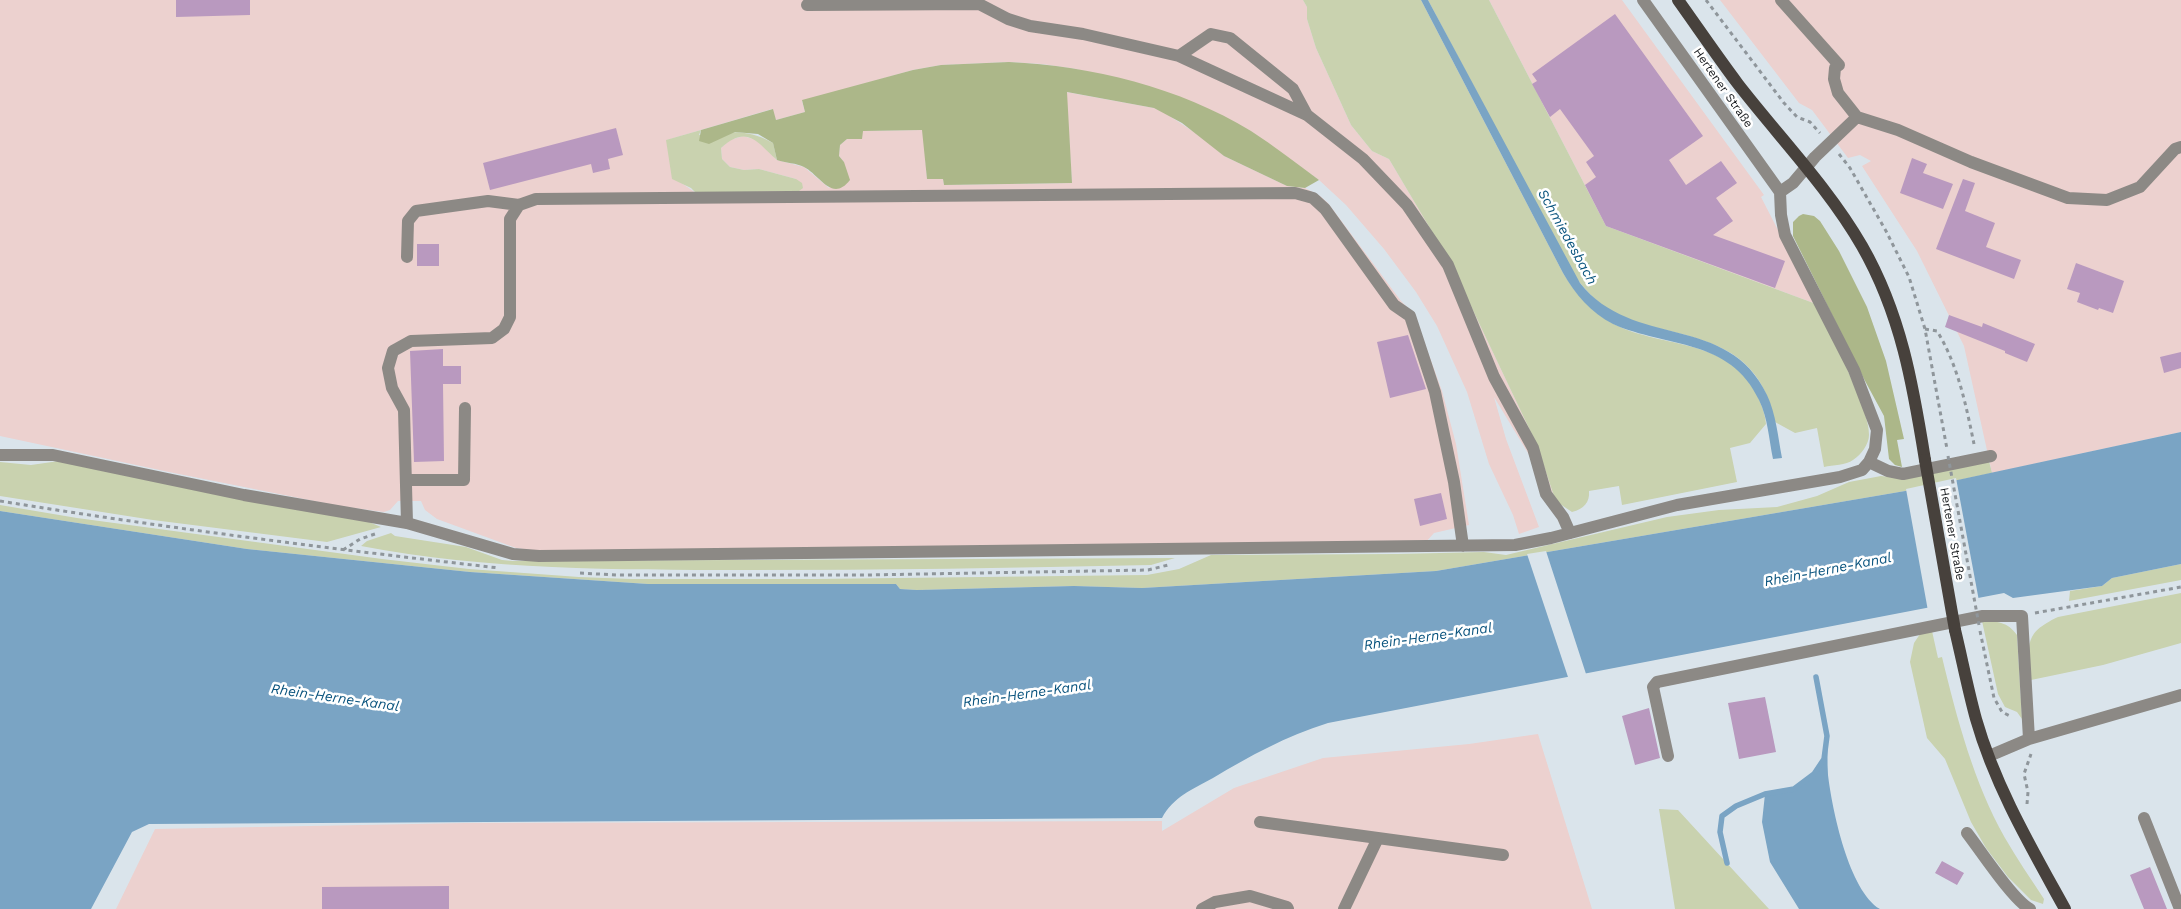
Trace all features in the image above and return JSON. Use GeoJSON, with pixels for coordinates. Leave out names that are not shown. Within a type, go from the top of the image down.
{"type":"FeatureCollection","features":[{"type":"Feature","properties":{"kind":"main road","name":"Hertener Straße"},"geometry":{"type":"LineString","coordinates":[[1678,0],[1738,84],[1839,210],[1862,247],[1878,278],[1909,367],[1955,630],[1976,720],[1989,756],[2024,835],[2065,909]]}},
{"type":"Feature","properties":{"kind":"lane","name":"Hertener Straße"},"geometry":{"type":"LineString","coordinates":[[1643,0],[1780,192]]}},
{"type":"Feature","properties":{"kind":"lane"},"geometry":{"type":"LineString","coordinates":[[1781,0],[1839,65],[1835,68],[1834,79],[1838,93],[1858,117],[1898,130],[1971,162],[2068,198],[2107,200],[2140,187],[2175,149],[2181,147]]}},
{"type":"Feature","properties":{"kind":"lane"},"geometry":{"type":"LineString","coordinates":[[807,5],[979,4],[1008,19],[1030,26],[1083,34],[1179,56],[1307,115],[1362,159],[1407,205],[1448,264],[1494,377],[1533,448],[1546,494],[1563,517],[1570,533]]}},
{"type":"Feature","properties":{"kind":"lane"},"geometry":{"type":"LineString","coordinates":[[1179,56],[1211,34],[1230,38],[1293,89],[1307,115]]}},
{"type":"Feature","properties":{"kind":"lane"},"geometry":{"type":"LineString","coordinates":[[0,455],[53,455],[244,495],[407,523],[513,554],[539,556],[1515,545],[1570,533],[1676,505],[1840,477],[1862,470],[1869,462],[1875,449],[1877,430],[1854,370],[1785,235],[1781,215],[1780,192],[1793,183],[1815,157],[1858,117]]}},
{"type":"Feature","properties":{"kind":"lane"},"geometry":{"type":"LineString","coordinates":[[407,257],[408,220],[416,211],[488,201],[519,205],[536,199],[1295,193],[1313,198],[1325,208],[1394,305],[1410,316],[1435,392],[1454,482],[1463,546]]}},
{"type":"Feature","properties":{"kind":"lane"},"geometry":{"type":"LineString","coordinates":[[407,523],[404,410],[392,388],[388,368],[393,351],[412,341],[492,338],[504,329],[510,317],[510,219],[519,205]]}},
{"type":"Feature","properties":{"kind":"lane"},"geometry":{"type":"LineString","coordinates":[[406,480],[464,480],[465,408]]}},
{"type":"Feature","properties":{"kind":"lane"},"geometry":{"type":"LineString","coordinates":[[1869,462],[1888,472],[1903,474],[1991,456]]}},
{"type":"Feature","properties":{"kind":"lane"},"geometry":{"type":"LineString","coordinates":[[1668,756],[1653,687],[1657,682],[1983,616],[2022,616],[2029,739]]}},
{"type":"Feature","properties":{"kind":"lane"},"geometry":{"type":"LineString","coordinates":[[1989,756],[2029,739],[2181,695]]}},
{"type":"Feature","properties":{"kind":"lane"},"geometry":{"type":"LineString","coordinates":[[2144,818],[2180,909]]}},
{"type":"Feature","properties":{"kind":"lane"},"geometry":{"type":"LineString","coordinates":[[1260,822],[1503,855]]}},
{"type":"Feature","properties":{"kind":"lane"},"geometry":{"type":"LineString","coordinates":[[1967,833],[2003,880],[2025,906],[2030,909]]}},
{"type":"Feature","properties":{"kind":"lane"},"geometry":{"type":"LineString","coordinates":[[1344,909],[1378,838]]}},
{"type":"Feature","properties":{"kind":"lane"},"geometry":{"type":"LineString","coordinates":[[1202,909],[1215,902],[1250,896],[1288,909]]}},
{"type":"Feature","properties":{"kind":"path","name":"Hertener Straße"},"geometry":{"type":"LineString","coordinates":[[1706,0],[1784,103],[1797,117],[1810,122],[1850,168],[1899,256],[1917,301],[1924,329],[1994,698],[2002,712],[2016,719],[2029,739]]}},
{"type":"Feature","properties":{"kind":"path"},"geometry":{"type":"LineString","coordinates":[[1924,329],[1937,331],[1947,347],[1966,403],[1976,459]]}},
{"type":"Feature","properties":{"kind":"path"},"geometry":{"type":"LineString","coordinates":[[342,550],[360,539],[387,531],[394,521]]}},
{"type":"Feature","properties":{"kind":"path"},"geometry":{"type":"LineString","coordinates":[[2022,616],[2181,587]]}},
{"type":"Feature","properties":{"kind":"path"},"geometry":{"type":"LineString","coordinates":[[2028,792],[2024,774],[2030,754],[2029,739]]}},
{"type":"Feature","properties":{"kind":"shaded area"},"geometry":{"type":"Polygon","coordinates":[[[0,0],[1303,0],[1307,7],[1307,19],[1316,48],[1351,125],[1372,151],[1389,159],[1450,262],[1537,445],[1554,496],[1494,397],[1506,439],[1539,527],[1519,534],[1513,515],[1489,464],[1467,392],[1437,326],[1416,292],[1384,249],[1346,205],[1319,180],[1249,130],[1186,100],[1076,69],[1009,62],[941,65],[913,70],[802,101],[805,112],[776,120],[772,109],[667,140],[680,182],[696,193],[796,179],[759,169],[744,170],[730,167],[722,159],[721,148],[730,140],[743,136],[757,140],[777,160],[804,167],[829,188],[844,162],[839,156],[840,145],[847,139],[862,139],[862,131],[923,130],[927,179],[943,179],[944,185],[1072,183],[1066,92],[1154,108],[1165,113],[1203,138],[1224,156],[1287,186],[1305,188],[1320,196],[1328,203],[1401,301],[1414,314],[1442,391],[1456,444],[1469,525],[1434,533],[1426,542],[538,551],[516,548],[437,519],[425,510],[421,501],[398,501],[390,510],[384,512],[339,506],[0,436],[0,0]]]}},
{"type":"Feature","properties":{"kind":"shaded area"},"geometry":{"type":"Polygon","coordinates":[[[1489,0],[1622,0],[1764,195],[1761,197],[1816,304],[1606,226],[1489,0]]]}},
{"type":"Feature","properties":{"kind":"shaded area"},"geometry":{"type":"Polygon","coordinates":[[[1720,0],[2181,0],[2181,432],[1992,473],[1964,346],[1917,251],[1862,166],[1871,161],[1860,155],[1848,158],[1812,110],[1799,103],[1720,0]]]}},
{"type":"Feature","properties":{"kind":"shaded area"},"geometry":{"type":"Polygon","coordinates":[[[1538,734],[1592,909],[116,909],[155,829],[465,823],[1162,821],[1162,831],[1234,788],[1323,758],[1469,744],[1538,734]]]}},
{"type":"Feature","properties":{"kind":"green space"},"geometry":{"type":"Polygon","coordinates":[[[1303,0],[1421,0],[1563,273],[1578,294],[1610,322],[1629,330],[1708,352],[1726,361],[1742,373],[1755,391],[1766,424],[1750,443],[1730,448],[1737,482],[1622,505],[1619,486],[1589,491],[1585,504],[1580,509],[1572,512],[1560,504],[1554,496],[1537,445],[1450,262],[1389,159],[1372,151],[1351,125],[1316,48],[1307,19],[1307,7],[1303,0]]]}},
{"type":"Feature","properties":{"kind":"green space"},"geometry":{"type":"Polygon","coordinates":[[[1428,0],[1489,0],[1606,226],[1816,304],[1848,370],[1868,424],[1869,438],[1859,455],[1847,463],[1824,467],[1817,428],[1795,433],[1775,422],[1769,400],[1760,383],[1750,368],[1737,357],[1706,341],[1624,318],[1599,303],[1588,292],[1573,274],[1428,0]]]}},
{"type":"Feature","properties":{"kind":"green space"},"geometry":{"type":"Polygon","coordinates":[[[1009,62],[1072,68],[1103,74],[1134,81],[1194,102],[1251,131],[1319,180],[1305,188],[1287,186],[1224,156],[1182,123],[1154,108],[1067,92],[1072,183],[944,185],[943,179],[927,179],[922,130],[863,131],[862,139],[847,139],[840,145],[839,156],[844,162],[850,180],[844,186],[837,189],[826,185],[804,167],[777,160],[773,143],[758,134],[735,132],[709,144],[699,141],[701,130],[773,109],[776,120],[805,112],[802,100],[913,70],[941,65],[1009,62]]]}},
{"type":"Feature","properties":{"kind":"green space"},"geometry":{"type":"Polygon","coordinates":[[[701,130],[699,135],[737,132],[755,135],[773,143],[777,160],[757,142],[745,137],[738,137],[721,148],[722,159],[730,167],[744,170],[759,169],[796,179],[802,183],[803,188],[799,191],[696,193],[691,188],[672,179],[666,140],[701,130]]]}},
{"type":"Feature","properties":{"kind":"green space"},"geometry":{"type":"Polygon","coordinates":[[[1803,214],[1814,216],[1820,221],[1839,251],[1867,307],[1886,361],[1904,439],[1897,440],[1902,467],[1895,465],[1889,459],[1884,416],[1793,236],[1793,222],[1803,214]]]}},
{"type":"Feature","properties":{"kind":"green space"},"geometry":{"type":"Polygon","coordinates":[[[59,461],[369,522],[381,527],[327,542],[153,520],[0,496],[0,462],[31,465],[59,461]]]}},
{"type":"Feature","properties":{"kind":"green space"},"geometry":{"type":"Polygon","coordinates":[[[1989,461],[1992,473],[1911,490],[1436,571],[1142,588],[1074,586],[917,590],[900,589],[896,584],[648,584],[470,572],[247,549],[0,511],[0,505],[77,518],[382,559],[469,569],[579,577],[631,579],[815,579],[1147,575],[1179,569],[1211,555],[1484,552],[1506,555],[1667,517],[1719,510],[1777,507],[1817,496],[1849,482],[1881,476],[1904,479],[1989,461]]]}},
{"type":"Feature","properties":{"kind":"green space"},"geometry":{"type":"Polygon","coordinates":[[[391,533],[395,536],[466,547],[502,560],[513,561],[1175,558],[1151,565],[649,570],[552,567],[456,560],[361,546],[367,541],[391,533]]]}},
{"type":"Feature","properties":{"kind":"green space"},"geometry":{"type":"Polygon","coordinates":[[[2181,564],[2181,580],[2069,601],[2070,591],[2102,586],[2112,578],[2181,564]]]}},
{"type":"Feature","properties":{"kind":"green space"},"geometry":{"type":"Polygon","coordinates":[[[2181,593],[2181,643],[2103,665],[2031,680],[2030,642],[2038,629],[2046,623],[2058,617],[2181,593]]]}},
{"type":"Feature","properties":{"kind":"green space"},"geometry":{"type":"Polygon","coordinates":[[[1982,621],[2002,623],[2010,627],[2017,635],[2022,719],[2017,712],[2005,707],[1998,694],[1982,621]]]}},
{"type":"Feature","properties":{"kind":"green space"},"geometry":{"type":"Polygon","coordinates":[[[1932,631],[1938,658],[1942,657],[1960,727],[1975,773],[1994,817],[2019,861],[2044,899],[2043,904],[2031,900],[2008,877],[1986,848],[1971,822],[1945,759],[1927,738],[1910,662],[1914,643],[1920,634],[1932,631]]]}},
{"type":"Feature","properties":{"kind":"green space"},"geometry":{"type":"Polygon","coordinates":[[[1659,809],[1678,810],[1769,909],[1675,909],[1659,809]]]}},
{"type":"Feature","properties":{"kind":"water"},"geometry":{"type":"Polygon","coordinates":[[[1421,0],[1428,0],[1580,283],[1602,304],[1626,317],[1705,341],[1729,352],[1750,369],[1767,395],[1773,410],[1782,458],[1773,459],[1766,422],[1759,400],[1747,380],[1732,365],[1714,355],[1695,348],[1634,332],[1613,324],[1591,309],[1578,295],[1563,273],[1421,0]]]}},
{"type":"Feature","properties":{"kind":"water","name":"Rhein-Herne-Kanal"},"geometry":{"type":"Polygon","coordinates":[[[2181,432],[2181,564],[2112,578],[2102,586],[2013,598],[2004,593],[1328,723],[1269,747],[1191,790],[1172,804],[1162,818],[149,824],[132,832],[91,909],[0,909],[0,511],[247,549],[470,572],[648,584],[896,584],[900,589],[917,590],[1074,586],[1142,588],[1436,571],[1911,490],[2181,432]]]}},
{"type":"Feature","properties":{"kind":"water"},"geometry":{"type":"Polygon","coordinates":[[[1827,736],[1830,790],[1844,848],[1859,885],[1869,899],[1880,909],[1799,909],[1770,862],[1762,822],[1765,794],[1799,785],[1813,775],[1824,759],[1827,736]]]}},
{"type":"Feature","properties":{"kind":"pier"},"geometry":{"type":"Polygon","coordinates":[[[1956,478],[1979,601],[1928,611],[1906,489],[1956,478]]]}},
{"type":"Feature","properties":{"kind":"pier"},"geometry":{"type":"Polygon","coordinates":[[[1546,551],[1587,677],[1569,680],[1527,554],[1546,551]]]}},
{"type":"Feature","properties":{"kind":"building"},"geometry":{"type":"Polygon","coordinates":[[[176,0],[250,0],[250,15],[176,17],[176,0]]]}},
{"type":"Feature","properties":{"kind":"building"},"geometry":{"type":"Polygon","coordinates":[[[1615,14],[1703,136],[1669,160],[1686,185],[1721,161],[1737,183],[1716,198],[1733,221],[1713,235],[1785,261],[1775,288],[1606,226],[1585,185],[1596,177],[1586,162],[1594,156],[1560,109],[1550,117],[1532,84],[1537,81],[1532,74],[1615,14]]]}},
{"type":"Feature","properties":{"kind":"building"},"geometry":{"type":"Polygon","coordinates":[[[616,128],[623,155],[608,159],[610,169],[593,173],[591,164],[490,190],[483,163],[616,128]]]}},
{"type":"Feature","properties":{"kind":"building"},"geometry":{"type":"Polygon","coordinates":[[[1912,158],[1927,164],[1923,173],[1953,184],[1943,209],[1900,193],[1912,158]]]}},
{"type":"Feature","properties":{"kind":"building"},"geometry":{"type":"Polygon","coordinates":[[[1963,179],[1975,183],[1965,211],[1995,223],[1986,247],[2021,260],[2014,279],[1936,249],[1963,179]]]}},
{"type":"Feature","properties":{"kind":"building"},"geometry":{"type":"Polygon","coordinates":[[[417,244],[439,244],[439,266],[417,266],[417,244]]]}},
{"type":"Feature","properties":{"kind":"building"},"geometry":{"type":"Polygon","coordinates":[[[2076,263],[2124,281],[2113,313],[2099,308],[2098,310],[2077,302],[2080,293],[2067,289],[2076,263]]]}},
{"type":"Feature","properties":{"kind":"building"},"geometry":{"type":"Polygon","coordinates":[[[1949,315],[1982,327],[1983,323],[2035,344],[2027,362],[1945,327],[1949,315]]]}},
{"type":"Feature","properties":{"kind":"building"},"geometry":{"type":"Polygon","coordinates":[[[1408,335],[1426,389],[1390,398],[1377,342],[1408,335]]]}},
{"type":"Feature","properties":{"kind":"building"},"geometry":{"type":"Polygon","coordinates":[[[443,349],[443,366],[461,366],[461,384],[443,384],[444,461],[414,462],[410,351],[443,349]]]}},
{"type":"Feature","properties":{"kind":"building"},"geometry":{"type":"Polygon","coordinates":[[[2181,352],[2181,368],[2164,373],[2160,357],[2181,352]]]}},
{"type":"Feature","properties":{"kind":"building"},"geometry":{"type":"Polygon","coordinates":[[[1441,493],[1447,519],[1420,526],[1414,499],[1441,493]]]}},
{"type":"Feature","properties":{"kind":"building"},"geometry":{"type":"Polygon","coordinates":[[[1765,697],[1776,752],[1739,759],[1728,703],[1765,697]]]}},
{"type":"Feature","properties":{"kind":"building"},"geometry":{"type":"Polygon","coordinates":[[[1649,708],[1660,758],[1635,765],[1622,716],[1649,708]]]}},
{"type":"Feature","properties":{"kind":"building"},"geometry":{"type":"Polygon","coordinates":[[[1942,861],[1964,873],[1957,885],[1935,873],[1942,861]]]}},
{"type":"Feature","properties":{"kind":"building"},"geometry":{"type":"Polygon","coordinates":[[[2150,867],[2167,909],[2144,909],[2130,875],[2150,867]]]}},
{"type":"Feature","properties":{"kind":"building"},"geometry":{"type":"Polygon","coordinates":[[[449,886],[449,909],[322,909],[322,887],[449,886]]]}},
{"type":"Feature","properties":{"kind":"waterway","name":"Schmiedesbach"},"geometry":{"type":"LineString","coordinates":[[1727,863],[1720,832],[1722,816],[1736,806],[1765,794],[1794,789],[1814,774],[1824,759],[1827,736],[1816,677]]}}]}
